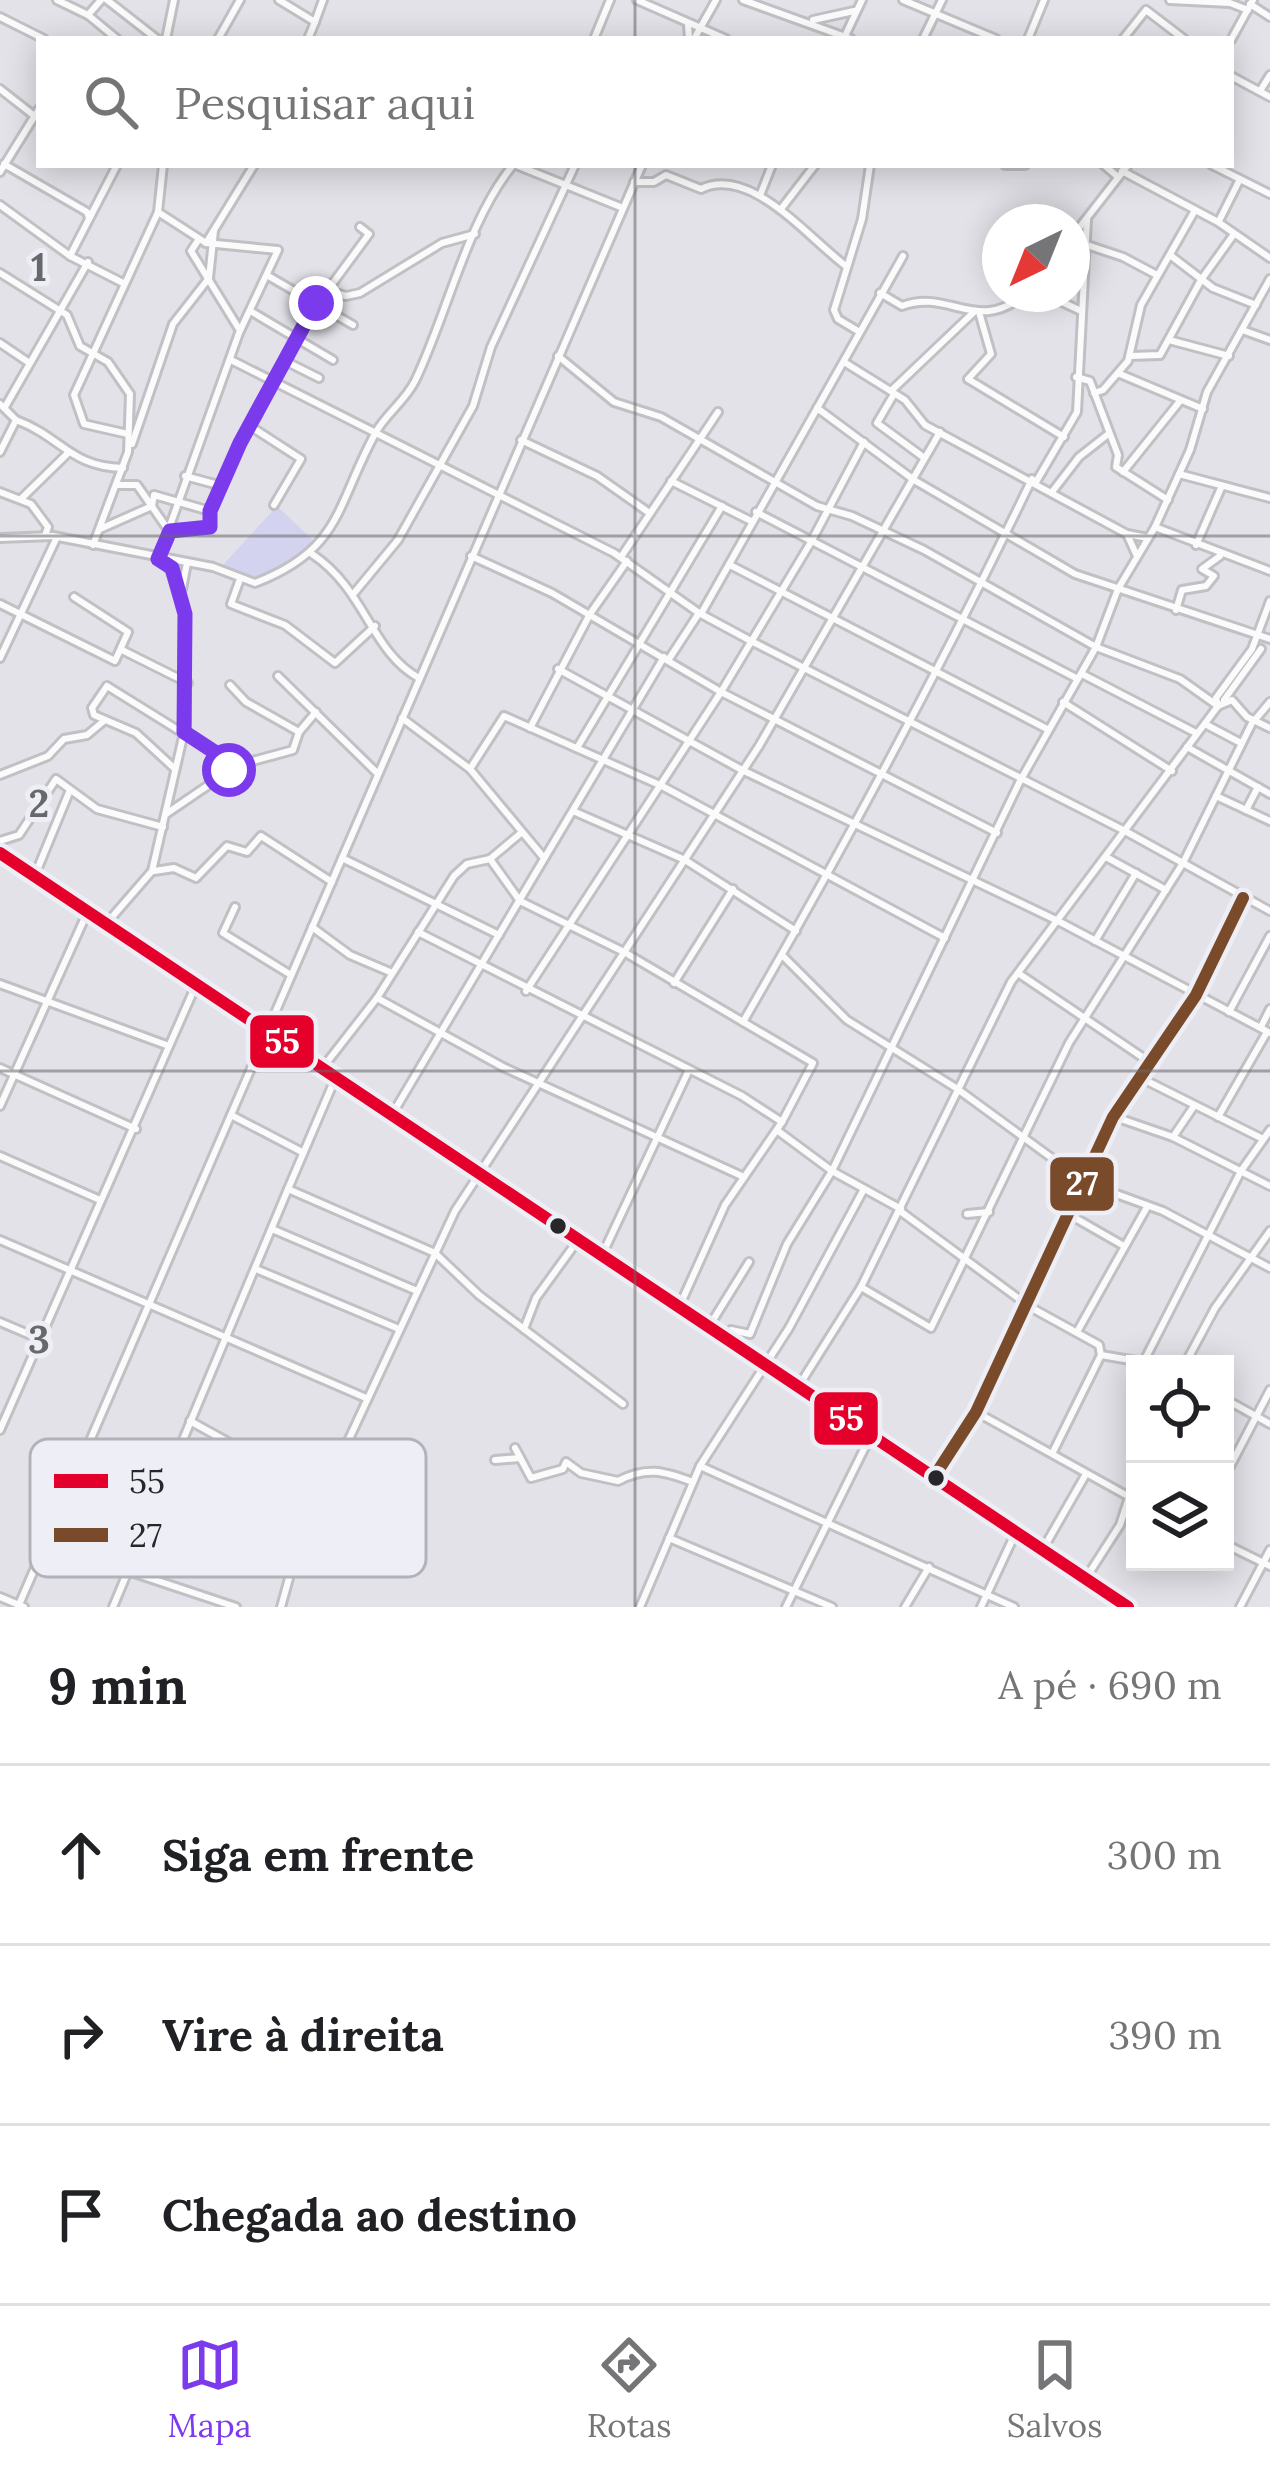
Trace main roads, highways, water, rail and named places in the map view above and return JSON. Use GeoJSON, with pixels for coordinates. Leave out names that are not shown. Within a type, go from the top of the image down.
{"type":"FeatureCollection","features":[{"type":"Feature","properties":{"kind":"highway"},"geometry":{"type":"LineString","coordinates":[[0,853],[1119,1604]]}}]}
